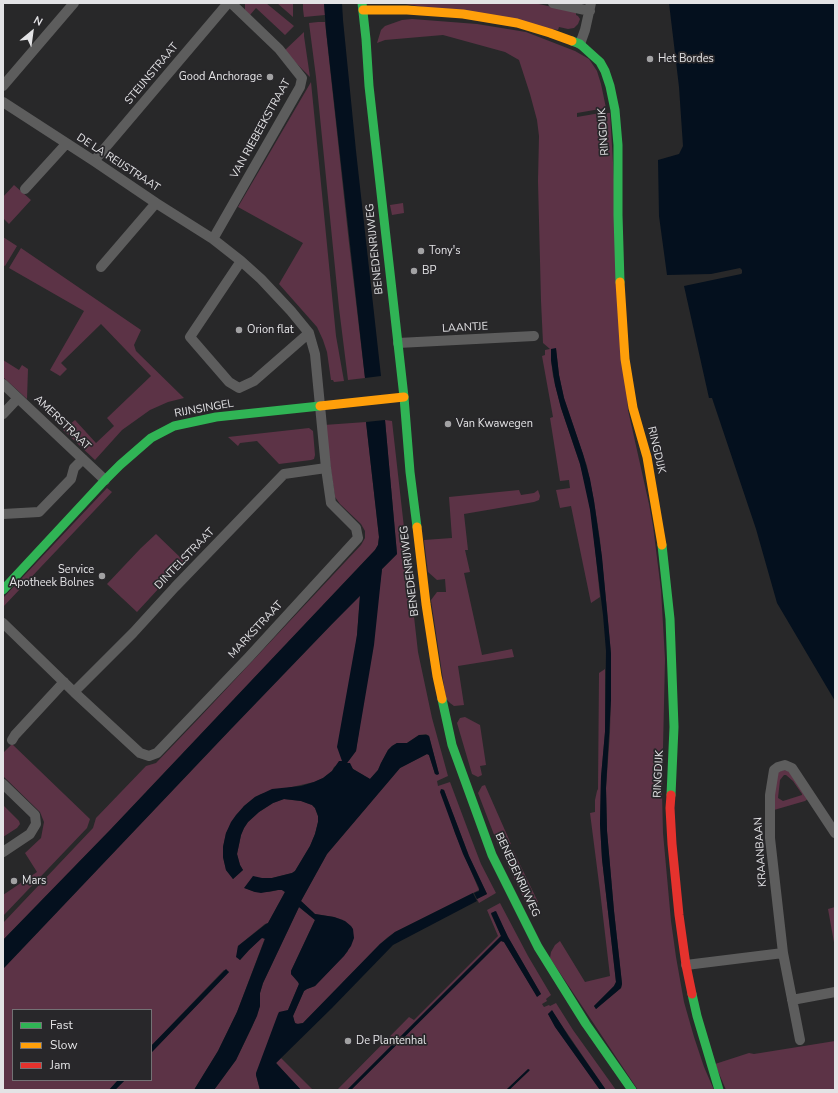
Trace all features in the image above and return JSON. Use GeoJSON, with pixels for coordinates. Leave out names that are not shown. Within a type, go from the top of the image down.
{"type":"FeatureCollection","features":[{"type":"Feature","properties":{"kind":"street"},"geometry":{"type":"LineString","coordinates":[[3,86],[74,3]]}},
{"type":"Feature","properties":{"kind":"street","name":"STEIJNSTRAAT"},"geometry":{"type":"LineString","coordinates":[[94,161],[230,3]]}},
{"type":"Feature","properties":{"kind":"street","name":"VAN RIEBEEKSTRAAT"},"geometry":{"type":"LineString","coordinates":[[213,239],[300,87],[302,78],[279,48],[230,3]]}},
{"type":"Feature","properties":{"kind":"street"},"geometry":{"type":"LineString","coordinates":[[553,3],[591,7],[580,44]]}},
{"type":"Feature","properties":{"kind":"street","name":"RINGDIJK"},"geometry":{"type":"LineString","coordinates":[[362,7],[463,14],[517,22],[580,44],[600,62],[610,86],[615,110],[618,145],[620,285],[625,359],[633,408],[647,457],[662,545],[670,619],[674,728],[670,808],[679,914],[686,965],[697,1016],[719,1090]]}},
{"type":"Feature","properties":{"kind":"street","name":"BENEDENRIJWEG"},"geometry":{"type":"LineString","coordinates":[[362,7],[370,94],[404,397],[410,472],[426,604],[437,676],[452,745],[492,855],[531,934],[583,1021],[632,1090]]}},
{"type":"Feature","properties":{"kind":"street","name":"DE LA REIJSTRAAT"},"geometry":{"type":"LineString","coordinates":[[3,102],[213,239],[261,279],[292,311],[309,333],[315,354],[320,406]]}},
{"type":"Feature","properties":{"kind":"street","name":"DE LA REIJSTRAAT"},"geometry":{"type":"LineString","coordinates":[[26,189],[66,144]]}},
{"type":"Feature","properties":{"kind":"street","name":"DE LA REIJSTRAAT"},"geometry":{"type":"LineString","coordinates":[[101,266],[156,203]]}},
{"type":"Feature","properties":{"kind":"street"},"geometry":{"type":"LineString","coordinates":[[241,261],[190,337],[229,382],[239,388],[254,381],[309,333]]}},
{"type":"Feature","properties":{"kind":"street","name":"LAANTJE"},"geometry":{"type":"LineString","coordinates":[[398,343],[534,336]]}},
{"type":"Feature","properties":{"kind":"street","name":"AMERSTRAAT"},"geometry":{"type":"LineString","coordinates":[[3,384],[105,480]]}},
{"type":"Feature","properties":{"kind":"street","name":"RIJNSINGEL"},"geometry":{"type":"LineString","coordinates":[[3,590],[120,465],[151,438],[174,426],[216,418],[404,397]]}},
{"type":"Feature","properties":{"kind":"street"},"geometry":{"type":"LineString","coordinates":[[3,414],[18,398]]}},
{"type":"Feature","properties":{"kind":"street","name":"MARKSTRAAT"},"geometry":{"type":"LineString","coordinates":[[3,623],[140,753],[149,756],[157,753],[248,658],[358,538],[356,528],[331,503],[320,406]]}},
{"type":"Feature","properties":{"kind":"street"},"geometry":{"type":"LineString","coordinates":[[3,514],[39,512],[71,479],[74,468],[83,459]]}},
{"type":"Feature","properties":{"kind":"street","name":"DINTELSTRAAT"},"geometry":{"type":"LineString","coordinates":[[74,692],[133,633],[284,474],[326,468]]}},
{"type":"Feature","properties":{"kind":"street"},"geometry":{"type":"LineString","coordinates":[[12,740],[64,682]]}},
{"type":"Feature","properties":{"kind":"street","name":"KRAANBAAN"},"geometry":{"type":"LineString","coordinates":[[800,1040],[783,953],[770,838],[770,795],[774,770],[785,765],[792,768],[835,833]]}},
{"type":"Feature","properties":{"kind":"street"},"geometry":{"type":"LineString","coordinates":[[3,784],[35,815],[36,824],[30,834],[3,852]]}},
{"type":"Feature","properties":{"kind":"street"},"geometry":{"type":"LineString","coordinates":[[686,965],[783,953]]}},
{"type":"Feature","properties":{"kind":"street"},"geometry":{"type":"LineString","coordinates":[[792,1000],[835,992]]}},
{"type":"Feature","properties":{"kind":"shaded area"},"geometry":{"type":"Polygon","coordinates":[[[245,3],[266,3],[294,26],[285,35],[256,8],[250,15],[245,10],[245,3]]]}},
{"type":"Feature","properties":{"kind":"shaded area"},"geometry":{"type":"Polygon","coordinates":[[[277,3],[293,3],[293,17],[277,3]]]}},
{"type":"Feature","properties":{"kind":"shaded area"},"geometry":{"type":"Polygon","coordinates":[[[303,3],[324,3],[325,15],[304,17],[303,3]]]}},
{"type":"Feature","properties":{"kind":"shaded area"},"geometry":{"type":"Polygon","coordinates":[[[400,3],[534,3],[576,12],[576,15],[580,19],[574,28],[568,29],[559,27],[558,30],[400,3]]]}},
{"type":"Feature","properties":{"kind":"shaded area"},"geometry":{"type":"Polygon","coordinates":[[[412,19],[477,24],[526,32],[575,51],[589,59],[597,71],[606,108],[577,113],[577,117],[606,112],[610,113],[628,410],[649,504],[661,590],[665,659],[662,793],[663,833],[671,921],[684,1002],[704,1067],[714,1090],[638,1090],[550,958],[551,952],[555,945],[560,941],[585,982],[610,976],[590,813],[595,812],[595,800],[598,789],[599,673],[605,669],[605,732],[601,777],[600,824],[602,859],[616,982],[614,986],[594,1006],[596,1009],[621,988],[622,983],[607,831],[606,788],[610,732],[611,654],[600,540],[587,466],[564,398],[559,375],[556,349],[551,349],[553,376],[561,408],[580,464],[592,519],[600,597],[591,603],[571,506],[560,508],[556,490],[570,488],[569,480],[560,481],[550,418],[553,417],[542,356],[545,355],[545,350],[550,349],[543,343],[538,181],[539,136],[537,120],[519,60],[505,52],[443,35],[385,40],[377,43],[381,30],[385,26],[402,20],[412,19]]]}},
{"type":"Feature","properties":{"kind":"shaded area"},"geometry":{"type":"Polygon","coordinates":[[[325,22],[365,378],[348,380],[309,23],[325,22]]]}},
{"type":"Feature","properties":{"kind":"shaded area"},"geometry":{"type":"Polygon","coordinates":[[[304,32],[304,36],[310,77],[284,51],[304,32]]]}},
{"type":"Feature","properties":{"kind":"shaded area"},"geometry":{"type":"Polygon","coordinates":[[[311,82],[336,336],[344,381],[334,382],[331,380],[327,352],[317,327],[279,284],[303,243],[238,207],[311,82]]]}},
{"type":"Feature","properties":{"kind":"shaded area"},"geometry":{"type":"Polygon","coordinates":[[[14,185],[31,200],[9,224],[3,218],[3,197],[14,185]]]}},
{"type":"Feature","properties":{"kind":"shaded area"},"geometry":{"type":"Polygon","coordinates":[[[403,203],[404,213],[392,215],[390,205],[403,203]]]}},
{"type":"Feature","properties":{"kind":"shaded area"},"geometry":{"type":"Polygon","coordinates":[[[3,237],[17,246],[5,266],[3,265],[3,237]]]}},
{"type":"Feature","properties":{"kind":"shaded area"},"geometry":{"type":"Polygon","coordinates":[[[21,248],[141,330],[134,345],[136,351],[184,398],[168,402],[150,410],[122,430],[95,460],[63,430],[75,420],[96,443],[114,426],[107,418],[151,376],[101,324],[61,363],[67,369],[60,376],[50,370],[84,311],[9,268],[21,248]]]}},
{"type":"Feature","properties":{"kind":"shaded area"},"geometry":{"type":"Polygon","coordinates":[[[3,360],[19,370],[22,365],[28,369],[27,399],[3,377],[3,360]]]}},
{"type":"Feature","properties":{"kind":"shaded area"},"geometry":{"type":"Polygon","coordinates":[[[385,420],[392,421],[418,652],[432,718],[448,776],[437,781],[438,786],[450,782],[481,864],[496,893],[479,903],[477,899],[487,894],[469,856],[444,790],[442,789],[455,833],[479,890],[395,932],[388,937],[303,1023],[296,1024],[293,1016],[304,991],[315,986],[348,951],[343,920],[315,914],[301,901],[327,854],[400,768],[427,754],[429,755],[435,774],[439,774],[429,736],[426,734],[419,735],[407,743],[397,743],[392,746],[388,750],[378,770],[370,779],[353,769],[347,763],[356,751],[382,569],[397,554],[385,420]]]}},
{"type":"Feature","properties":{"kind":"shaded area"},"geometry":{"type":"Polygon","coordinates":[[[366,422],[379,537],[378,545],[375,550],[111,829],[3,940],[3,923],[93,828],[96,818],[146,766],[156,763],[361,545],[365,538],[365,531],[361,524],[340,504],[335,497],[324,425],[366,422]]]}},
{"type":"Feature","properties":{"kind":"shaded area"},"geometry":{"type":"Polygon","coordinates":[[[309,428],[313,431],[314,459],[279,464],[257,441],[240,443],[238,446],[228,437],[309,428]]]}},
{"type":"Feature","properties":{"kind":"shaded area"},"geometry":{"type":"Polygon","coordinates":[[[107,488],[112,492],[3,607],[3,598],[107,488]]]}},
{"type":"Feature","properties":{"kind":"shaded area"},"geometry":{"type":"Polygon","coordinates":[[[519,490],[521,495],[534,493],[538,490],[540,496],[539,500],[464,514],[468,550],[465,550],[470,572],[464,573],[482,655],[512,649],[514,657],[458,666],[464,705],[454,706],[446,699],[431,600],[437,592],[446,592],[445,579],[437,580],[428,572],[424,540],[452,538],[449,497],[519,490]]]}},
{"type":"Feature","properties":{"kind":"shaded area"},"geometry":{"type":"Polygon","coordinates":[[[156,534],[184,561],[137,612],[107,584],[156,534]]]}},
{"type":"Feature","properties":{"kind":"shaded area"},"geometry":{"type":"Polygon","coordinates":[[[360,595],[357,635],[342,762],[334,767],[332,771],[323,778],[314,782],[261,794],[255,797],[244,806],[226,833],[223,847],[223,857],[226,870],[233,879],[243,870],[237,854],[241,835],[248,822],[259,812],[273,803],[284,799],[301,801],[312,805],[318,816],[315,834],[310,846],[295,871],[272,878],[256,878],[245,888],[255,892],[282,890],[285,892],[268,923],[238,946],[237,956],[240,960],[262,937],[265,938],[237,1012],[218,1051],[194,1090],[115,1090],[124,1081],[152,1081],[152,1052],[229,972],[224,970],[152,1045],[152,1009],[12,1009],[12,1081],[117,1081],[109,1090],[3,1090],[3,969],[360,595]]]}},
{"type":"Feature","properties":{"kind":"shaded area"},"geometry":{"type":"Polygon","coordinates":[[[465,717],[480,725],[486,765],[480,766],[482,775],[478,777],[472,774],[457,723],[460,718],[465,717]]]}},
{"type":"Feature","properties":{"kind":"shaded area"},"geometry":{"type":"Polygon","coordinates":[[[12,744],[90,819],[87,828],[3,916],[3,895],[37,872],[25,853],[41,838],[44,822],[40,812],[3,776],[3,753],[12,744]]]}},
{"type":"Feature","properties":{"kind":"shaded area"},"geometry":{"type":"Polygon","coordinates":[[[784,770],[792,772],[809,798],[805,801],[774,810],[775,777],[779,771],[784,770]],[[784,775],[780,780],[778,798],[783,801],[802,795],[793,781],[784,775]]]}},
{"type":"Feature","properties":{"kind":"shaded area"},"geometry":{"type":"Polygon","coordinates":[[[485,785],[511,844],[502,847],[498,845],[478,793],[482,786],[485,785]]]}},
{"type":"Feature","properties":{"kind":"shaded area"},"geometry":{"type":"Polygon","coordinates":[[[3,805],[19,821],[20,824],[17,828],[3,837],[3,805]]]}},
{"type":"Feature","properties":{"kind":"shaded area"},"geometry":{"type":"Polygon","coordinates":[[[513,850],[538,902],[528,907],[504,857],[505,853],[513,850]]]}},
{"type":"Feature","properties":{"kind":"shaded area"},"geometry":{"type":"Polygon","coordinates":[[[500,903],[528,956],[551,995],[546,999],[547,1001],[542,1004],[544,1007],[556,1003],[573,1030],[616,1090],[606,1090],[552,1011],[548,1014],[555,1026],[600,1090],[509,1090],[529,1071],[529,1069],[506,1090],[351,1090],[501,941],[504,942],[537,996],[541,994],[508,937],[495,911],[491,914],[501,936],[347,1090],[337,1090],[409,1017],[414,1020],[498,936],[487,910],[500,903]]]}},
{"type":"Feature","properties":{"kind":"shaded area"},"geometry":{"type":"Polygon","coordinates":[[[299,907],[315,920],[291,971],[291,974],[299,984],[256,1075],[260,1090],[214,1090],[236,1060],[252,1027],[260,1006],[260,993],[263,983],[299,907]]]}},
{"type":"Feature","properties":{"kind":"shaded area"},"geometry":{"type":"Polygon","coordinates":[[[835,907],[835,948],[828,909],[835,907]]]}},
{"type":"Feature","properties":{"kind":"shaded area"},"geometry":{"type":"Polygon","coordinates":[[[835,1041],[835,1090],[726,1090],[715,1064],[749,1053],[754,1054],[835,1041]]]}},
{"type":"Feature","properties":{"kind":"shaded area"},"geometry":{"type":"Polygon","coordinates":[[[281,1058],[313,1090],[301,1090],[276,1063],[281,1058]]]}},
{"type":"Feature","properties":{"kind":"water"},"geometry":{"type":"Polygon","coordinates":[[[324,3],[342,3],[356,151],[381,376],[365,378],[324,3]]]}},
{"type":"Feature","properties":{"kind":"water"},"geometry":{"type":"Polygon","coordinates":[[[669,3],[835,3],[835,701],[777,603],[756,529],[712,398],[709,398],[684,286],[741,274],[742,270],[740,268],[711,274],[667,275],[659,216],[658,160],[679,154],[683,146],[679,87],[669,3]]]}},
{"type":"Feature","properties":{"kind":"water"},"geometry":{"type":"Polygon","coordinates":[[[556,348],[559,375],[564,398],[583,454],[594,501],[602,557],[611,654],[611,700],[606,788],[607,831],[622,984],[621,988],[596,1009],[594,1006],[614,986],[616,982],[602,859],[600,824],[601,777],[605,732],[606,651],[590,510],[580,464],[561,408],[555,385],[551,360],[551,349],[556,348]]]}},
{"type":"Feature","properties":{"kind":"water"},"geometry":{"type":"Polygon","coordinates":[[[385,420],[397,554],[382,569],[374,645],[356,751],[347,763],[350,763],[353,769],[370,779],[378,770],[388,750],[392,746],[397,743],[407,743],[419,735],[427,735],[429,736],[439,774],[435,774],[429,755],[427,754],[400,768],[327,854],[301,901],[315,914],[334,917],[345,921],[353,929],[354,938],[351,946],[344,956],[315,986],[304,991],[293,1016],[295,1023],[303,1023],[380,944],[395,932],[473,893],[477,901],[393,945],[276,1063],[301,1090],[260,1090],[256,1073],[278,1014],[279,1012],[288,1010],[299,984],[291,974],[291,971],[315,920],[299,907],[263,983],[257,1016],[236,1060],[214,1090],[194,1090],[218,1051],[237,1012],[265,939],[262,938],[240,960],[236,957],[238,946],[268,923],[285,892],[278,890],[261,893],[244,888],[253,876],[272,878],[295,871],[310,846],[315,834],[318,816],[312,805],[301,801],[284,799],[273,803],[259,812],[248,822],[241,835],[237,854],[243,870],[233,879],[226,870],[223,857],[223,847],[226,833],[236,815],[255,797],[272,789],[301,786],[314,782],[323,778],[332,771],[339,761],[342,761],[337,747],[357,635],[360,596],[230,730],[3,969],[3,940],[111,829],[375,550],[378,545],[379,537],[366,422],[385,420]]]}},
{"type":"Feature","properties":{"kind":"water"},"geometry":{"type":"Polygon","coordinates":[[[441,789],[444,790],[469,856],[487,894],[477,899],[474,893],[479,891],[479,888],[463,854],[440,792],[441,789]]]}},
{"type":"Feature","properties":{"kind":"water"},"geometry":{"type":"Polygon","coordinates":[[[496,911],[508,937],[541,994],[537,997],[504,942],[501,941],[351,1090],[347,1090],[501,936],[491,913],[496,911]]]}},
{"type":"Feature","properties":{"kind":"water"},"geometry":{"type":"Polygon","coordinates":[[[226,969],[229,972],[152,1052],[152,1045],[226,969]]]}},
{"type":"Feature","properties":{"kind":"water"},"geometry":{"type":"Polygon","coordinates":[[[552,1010],[606,1090],[600,1090],[555,1027],[548,1014],[552,1010]]]}},
{"type":"Feature","properties":{"kind":"water"},"geometry":{"type":"Polygon","coordinates":[[[528,1069],[530,1070],[509,1090],[506,1090],[528,1069]]]}},
{"type":"Feature","properties":{"kind":"water"},"geometry":{"type":"Polygon","coordinates":[[[117,1081],[124,1081],[115,1090],[109,1090],[117,1081]]]}},
{"type":"Feature","properties":{"kind":"traffic: fast"},"geometry":{"type":"LineString","coordinates":[[362,3],[369,86],[417,527]]}},
{"type":"Feature","properties":{"kind":"traffic: fast"},"geometry":{"type":"LineString","coordinates":[[572,41],[580,44],[600,62],[610,86],[615,110],[618,145],[620,282]]}},
{"type":"Feature","properties":{"kind":"traffic: fast"},"geometry":{"type":"LineString","coordinates":[[3,590],[105,480],[151,438],[174,426],[216,417],[320,406]]}},
{"type":"Feature","properties":{"kind":"traffic: fast"},"geometry":{"type":"LineString","coordinates":[[662,545],[670,619],[674,727],[671,795]]}},
{"type":"Feature","properties":{"kind":"traffic: fast"},"geometry":{"type":"LineString","coordinates":[[442,699],[452,745],[492,855],[538,947],[586,1024],[632,1090]]}},
{"type":"Feature","properties":{"kind":"traffic: fast"},"geometry":{"type":"LineString","coordinates":[[692,994],[719,1090]]}},
{"type":"Feature","properties":{"kind":"traffic: slow"},"geometry":{"type":"LineString","coordinates":[[363,10],[407,10],[463,14],[517,23],[572,41]]}},
{"type":"Feature","properties":{"kind":"traffic: slow"},"geometry":{"type":"LineString","coordinates":[[620,282],[625,359],[633,408],[647,457],[662,545]]}},
{"type":"Feature","properties":{"kind":"traffic: slow"},"geometry":{"type":"LineString","coordinates":[[320,406],[404,397]]}},
{"type":"Feature","properties":{"kind":"traffic: slow"},"geometry":{"type":"LineString","coordinates":[[417,527],[426,604],[442,699]]}},
{"type":"Feature","properties":{"kind":"traffic: jam"},"geometry":{"type":"LineString","coordinates":[[671,795],[670,808],[672,844],[679,915],[686,965],[692,994]]}},
{"type":"Feature","properties":{"kind":"place","name":"Het Bordes"},"geometry":{"type":"Point","coordinates":[650,59]}},
{"type":"Feature","properties":{"kind":"place","name":"Good Anchorage"},"geometry":{"type":"Point","coordinates":[270,77]}},
{"type":"Feature","properties":{"kind":"place","name":"Tony's"},"geometry":{"type":"Point","coordinates":[421,251]}},
{"type":"Feature","properties":{"kind":"place","name":"BP"},"geometry":{"type":"Point","coordinates":[414,271]}},
{"type":"Feature","properties":{"kind":"place","name":"Orion flat"},"geometry":{"type":"Point","coordinates":[239,330]}},
{"type":"Feature","properties":{"kind":"place","name":"Van Kwawegen"},"geometry":{"type":"Point","coordinates":[448,424]}},
{"type":"Feature","properties":{"kind":"place","name":"Service Apotheek Bolnes"},"geometry":{"type":"Point","coordinates":[102,576]}},
{"type":"Feature","properties":{"kind":"place","name":"Mars"},"geometry":{"type":"Point","coordinates":[14,881]}},
{"type":"Feature","properties":{"kind":"place","name":"De Plantenhal"},"geometry":{"type":"Point","coordinates":[348,1041]}}]}
